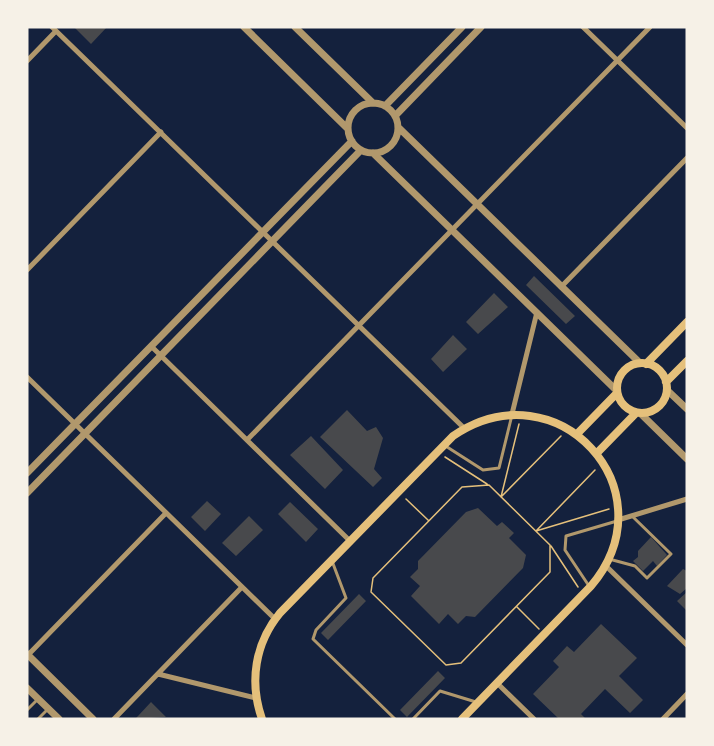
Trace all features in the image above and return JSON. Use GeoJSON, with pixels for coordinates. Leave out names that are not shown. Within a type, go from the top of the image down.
{"type":"FeatureCollection","features":[{"type":"Feature","properties":{"kind":"main road"},"geometry":{"type":"LineString","coordinates":[[577,434],[617,392],[623,372],[643,363],[687,322]]}},
{"type":"Feature","properties":{"kind":"main road"},"geometry":{"type":"LineString","coordinates":[[597,453],[638,413],[657,408],[664,401],[667,386],[687,361]]}},
{"type":"Feature","properties":{"kind":"main road"},"geometry":{"type":"LineString","coordinates":[[643,363],[659,370],[667,386]]}},
{"type":"Feature","properties":{"kind":"main road"},"geometry":{"type":"LineString","coordinates":[[617,392],[622,404],[638,413]]}},
{"type":"Feature","properties":{"kind":"main road"},"geometry":{"type":"LineString","coordinates":[[262,719],[254,682],[258,655],[275,619],[437,452],[464,428],[489,418],[512,414],[542,417],[577,434],[603,462],[615,489],[618,506],[618,520],[608,562],[583,595],[462,719]]}},
{"type":"Feature","properties":{"kind":"street"},"geometry":{"type":"LineString","coordinates":[[244,27],[348,129],[352,141],[361,150],[373,153],[617,392]]}},
{"type":"Feature","properties":{"kind":"street"},"geometry":{"type":"LineString","coordinates":[[295,27],[373,104]]}},
{"type":"Feature","properties":{"kind":"street"},"geometry":{"type":"LineString","coordinates":[[385,106],[462,27]]}},
{"type":"Feature","properties":{"kind":"street"},"geometry":{"type":"LineString","coordinates":[[395,116],[481,27]]}},
{"type":"Feature","properties":{"kind":"street"},"geometry":{"type":"LineString","coordinates":[[583,27],[687,128]]}},
{"type":"Feature","properties":{"kind":"street"},"geometry":{"type":"LineString","coordinates":[[247,440],[650,27]]}},
{"type":"Feature","properties":{"kind":"street"},"geometry":{"type":"LineString","coordinates":[[27,61],[54,29],[464,428]]}},
{"type":"Feature","properties":{"kind":"street"},"geometry":{"type":"LineString","coordinates":[[348,129],[350,120],[357,109],[373,104],[385,106],[395,116],[398,127],[397,136],[390,146],[373,153]]}},
{"type":"Feature","properties":{"kind":"street"},"geometry":{"type":"LineString","coordinates":[[398,127],[561,287],[643,363]]}},
{"type":"Feature","properties":{"kind":"street"},"geometry":{"type":"LineString","coordinates":[[27,270],[161,132]]}},
{"type":"Feature","properties":{"kind":"street"},"geometry":{"type":"LineString","coordinates":[[27,473],[352,141]]}},
{"type":"Feature","properties":{"kind":"street"},"geometry":{"type":"LineString","coordinates":[[27,493],[361,150]]}},
{"type":"Feature","properties":{"kind":"street"},"geometry":{"type":"LineString","coordinates":[[561,287],[687,158]]}},
{"type":"Feature","properties":{"kind":"street"},"geometry":{"type":"LineString","coordinates":[[512,414],[537,312]]}},
{"type":"Feature","properties":{"kind":"street"},"geometry":{"type":"LineString","coordinates":[[151,346],[350,541]]}},
{"type":"Feature","properties":{"kind":"street"},"geometry":{"type":"LineString","coordinates":[[27,377],[275,619]]}},
{"type":"Feature","properties":{"kind":"street"},"geometry":{"type":"LineString","coordinates":[[667,386],[687,409]]}},
{"type":"Feature","properties":{"kind":"street"},"geometry":{"type":"LineString","coordinates":[[638,413],[687,459]]}},
{"type":"Feature","properties":{"kind":"street"},"geometry":{"type":"LineString","coordinates":[[618,520],[687,499]]}},
{"type":"Feature","properties":{"kind":"street"},"geometry":{"type":"LineString","coordinates":[[93,719],[27,655],[166,513]]}},
{"type":"Feature","properties":{"kind":"street"},"geometry":{"type":"LineString","coordinates":[[608,562],[687,645]]}},
{"type":"Feature","properties":{"kind":"street"},"geometry":{"type":"LineString","coordinates":[[114,719],[242,587]]}},
{"type":"Feature","properties":{"kind":"street"},"geometry":{"type":"LineString","coordinates":[[158,674],[256,698]]}},
{"type":"Feature","properties":{"kind":"street"},"geometry":{"type":"LineString","coordinates":[[497,683],[534,719]]}},
{"type":"Feature","properties":{"kind":"street"},"geometry":{"type":"LineString","coordinates":[[27,688],[59,719]]}},
{"type":"Feature","properties":{"kind":"street"},"geometry":{"type":"LineString","coordinates":[[663,719],[687,694]]}},
{"type":"Feature","properties":{"kind":"lane"},"geometry":{"type":"LineString","coordinates":[[444,445],[483,470],[499,468],[512,414]]}},
{"type":"Feature","properties":{"kind":"lane"},"geometry":{"type":"LineString","coordinates":[[608,562],[635,566],[648,578],[671,554],[632,516]]}},
{"type":"Feature","properties":{"kind":"lane"},"geometry":{"type":"LineString","coordinates":[[590,587],[565,550],[566,536],[618,520]]}},
{"type":"Feature","properties":{"kind":"lane"},"geometry":{"type":"LineString","coordinates":[[332,560],[346,598],[316,630],[313,639],[395,719]]}},
{"type":"Feature","properties":{"kind":"lane"},"geometry":{"type":"LineString","coordinates":[[413,719],[440,691],[478,703]]}},
{"type":"Feature","properties":{"kind":"lane"},"geometry":{"type":"LineString","coordinates":[[27,710],[38,699]]}},
{"type":"Feature","properties":{"kind":"lane"},"geometry":{"type":"LineString","coordinates":[[38,719],[48,709]]}},
{"type":"Feature","properties":{"kind":"path"},"geometry":{"type":"LineString","coordinates":[[501,497],[521,414]]}},
{"type":"Feature","properties":{"kind":"path"},"geometry":{"type":"LineString","coordinates":[[501,497],[568,428]]}},
{"type":"Feature","properties":{"kind":"path"},"geometry":{"type":"LineString","coordinates":[[437,452],[489,485],[536,531],[550,545],[583,595]]}},
{"type":"Feature","properties":{"kind":"path"},"geometry":{"type":"LineString","coordinates":[[536,531],[603,462]]}},
{"type":"Feature","properties":{"kind":"path"},"geometry":{"type":"LineString","coordinates":[[489,485],[462,487],[373,578],[371,592],[446,665],[461,663],[550,572],[550,545]]}},
{"type":"Feature","properties":{"kind":"path"},"geometry":{"type":"LineString","coordinates":[[398,492],[429,521]]}},
{"type":"Feature","properties":{"kind":"path"},"geometry":{"type":"LineString","coordinates":[[536,531],[618,506]]}},
{"type":"Feature","properties":{"kind":"path"},"geometry":{"type":"LineString","coordinates":[[516,606],[544,634]]}},
{"type":"Feature","properties":{"kind":"building"},"geometry":{"type":"Polygon","coordinates":[[[74,27],[107,27],[91,44],[74,27]]]}},
{"type":"Feature","properties":{"kind":"building"},"geometry":{"type":"Polygon","coordinates":[[[534,276],[575,316],[566,324],[526,285],[534,276]]]}},
{"type":"Feature","properties":{"kind":"building"},"geometry":{"type":"Polygon","coordinates":[[[494,293],[508,307],[478,334],[466,322],[494,293]]]}},
{"type":"Feature","properties":{"kind":"building"},"geometry":{"type":"Polygon","coordinates":[[[453,335],[467,349],[443,372],[431,359],[453,335]]]}},
{"type":"Feature","properties":{"kind":"building"},"geometry":{"type":"Polygon","coordinates":[[[347,410],[367,431],[376,427],[383,438],[374,469],[382,478],[373,487],[320,437],[347,410]]]}},
{"type":"Feature","properties":{"kind":"building"},"geometry":{"type":"Polygon","coordinates":[[[311,436],[343,470],[325,489],[290,455],[311,436]]]}},
{"type":"Feature","properties":{"kind":"building"},"geometry":{"type":"Polygon","coordinates":[[[207,501],[221,514],[205,531],[191,517],[207,501]]]}},
{"type":"Feature","properties":{"kind":"building"},"geometry":{"type":"Polygon","coordinates":[[[290,502],[318,529],[306,542],[278,514],[290,502]]]}},
{"type":"Feature","properties":{"kind":"building"},"geometry":{"type":"Polygon","coordinates":[[[478,508],[497,526],[502,522],[514,533],[509,538],[526,555],[523,568],[475,617],[466,616],[458,624],[448,614],[439,624],[411,596],[420,586],[410,577],[418,569],[418,561],[466,512],[478,508]]]}},
{"type":"Feature","properties":{"kind":"building"},"geometry":{"type":"Polygon","coordinates":[[[249,516],[263,530],[236,556],[222,543],[249,516]]]}},
{"type":"Feature","properties":{"kind":"building"},"geometry":{"type":"Polygon","coordinates":[[[651,537],[667,555],[657,566],[653,561],[643,571],[633,561],[638,557],[638,551],[651,537]]]}},
{"type":"Feature","properties":{"kind":"building"},"geometry":{"type":"Polygon","coordinates":[[[683,569],[687,571],[687,588],[680,594],[667,586],[683,569]]]}},
{"type":"Feature","properties":{"kind":"building"},"geometry":{"type":"Polygon","coordinates":[[[687,592],[687,611],[677,601],[687,592]]]}},
{"type":"Feature","properties":{"kind":"building"},"geometry":{"type":"Polygon","coordinates":[[[359,594],[366,601],[328,640],[321,633],[359,594]]]}},
{"type":"Feature","properties":{"kind":"building"},"geometry":{"type":"Polygon","coordinates":[[[601,624],[637,658],[619,676],[643,700],[630,713],[605,689],[581,714],[586,719],[559,719],[533,694],[559,667],[553,661],[567,646],[574,652],[601,624]]]}},
{"type":"Feature","properties":{"kind":"building"},"geometry":{"type":"Polygon","coordinates":[[[438,671],[445,678],[407,717],[400,710],[438,671]]]}},
{"type":"Feature","properties":{"kind":"building"},"geometry":{"type":"Polygon","coordinates":[[[151,702],[166,717],[135,719],[138,716],[151,702]]]}}]}
